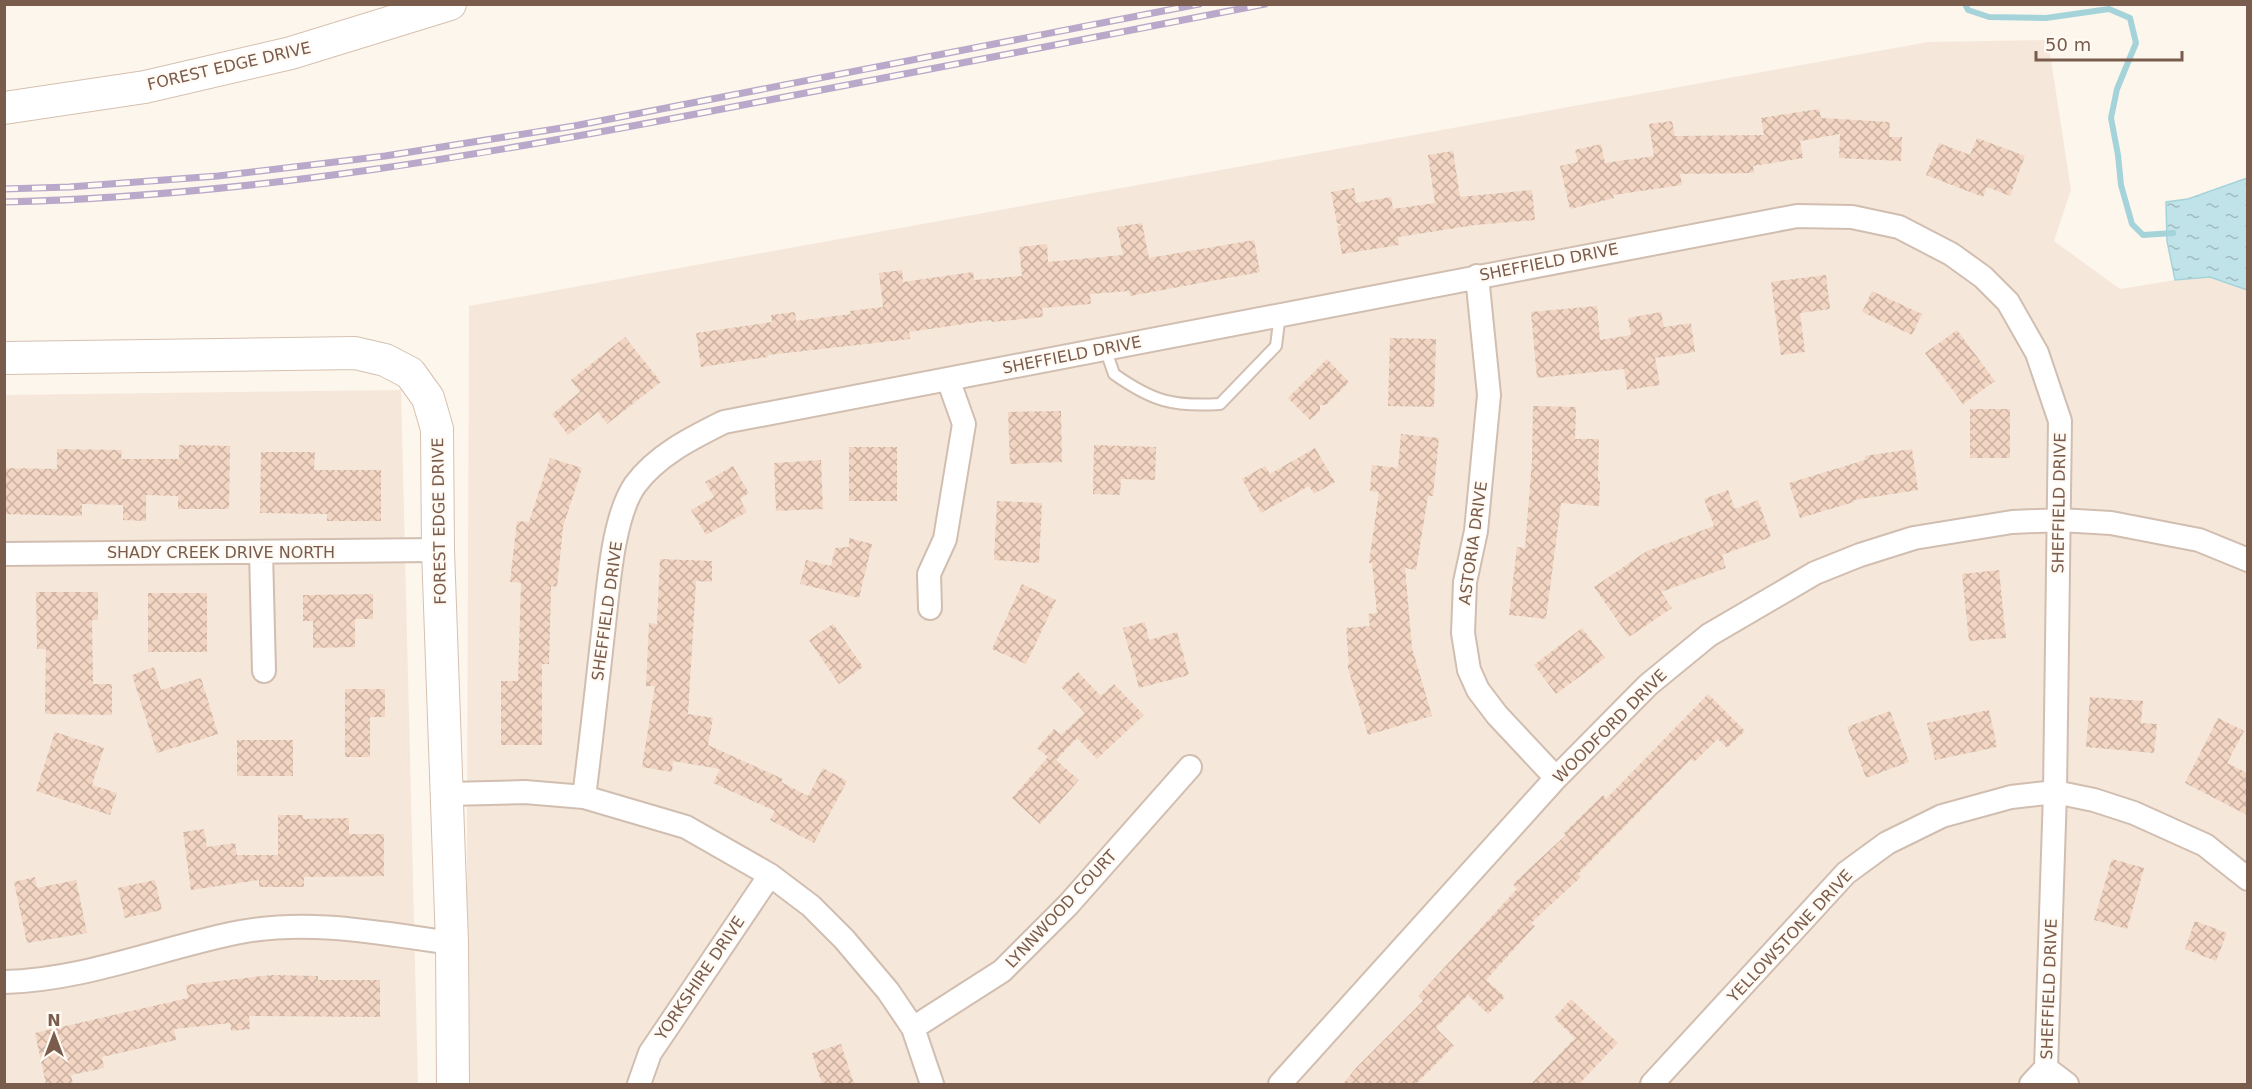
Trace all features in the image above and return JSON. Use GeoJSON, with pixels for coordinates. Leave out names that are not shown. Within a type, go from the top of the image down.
{"type":"FeatureCollection","features":[{"type":"Feature","properties":{"kind":"street","name":"FOREST EDGE DRIVE"},"geometry":{"type":"LineString","coordinates":[[4,108],[145,87],[291,53],[450,4]]}},
{"type":"Feature","properties":{"kind":"street","name":"SHEFFIELD DRIVE"},"geometry":{"type":"LineString","coordinates":[[584,797],[612,556],[623,514],[635,486],[658,462],[681,443],[724,422],[1797,216],[1852,217],[1899,227],[1951,254],[1983,276],[2008,302],[2037,353],[2060,421],[2055,792],[2038,1076]]}},
{"type":"Feature","properties":{"kind":"street","name":"ASTORIA DRIVE"},"geometry":{"type":"LineString","coordinates":[[1478,276],[1489,395],[1476,531],[1465,582],[1463,633],[1469,670],[1478,690],[1497,715],[1556,778]]}},
{"type":"Feature","properties":{"kind":"street","name":"FOREST EDGE DRIVE"},"geometry":{"type":"LineString","coordinates":[[4,358],[355,353],[385,360],[410,373],[428,398],[437,429],[438,550],[452,943],[453,1084]]}},
{"type":"Feature","properties":{"kind":"street"},"geometry":{"type":"LineString","coordinates":[[930,608],[929,574],[945,539],[964,424],[948,379]]}},
{"type":"Feature","properties":{"kind":"street","name":"WOODFORD DRIVE"},"geometry":{"type":"LineString","coordinates":[[1280,1084],[1556,778],[1648,685],[1709,635],[1815,573],[1860,555],[1914,538],[2012,522],[2060,520],[2111,524],[2199,540],[2247,560]]}},
{"type":"Feature","properties":{"kind":"street","name":"SHADY CREEK DRIVE NORTH"},"geometry":{"type":"LineString","coordinates":[[4,554],[438,550]]}},
{"type":"Feature","properties":{"kind":"street"},"geometry":{"type":"LineString","coordinates":[[261,552],[264,671]]}},
{"type":"Feature","properties":{"kind":"street","name":"LYNNWOOD COURT"},"geometry":{"type":"LineString","coordinates":[[913,1028],[1002,971],[1068,905],[1190,767]]}},
{"type":"Feature","properties":{"kind":"street"},"geometry":{"type":"LineString","coordinates":[[448,794],[525,792],[584,797],[686,828],[770,875],[811,906],[844,939],[888,992],[913,1028],[932,1084]]}},
{"type":"Feature","properties":{"kind":"street","name":"YELLOWSTONE DRIVE"},"geometry":{"type":"LineString","coordinates":[[1652,1084],[1846,873],[1887,843],[1942,816],[2011,797],[2055,792],[2094,800],[2134,813],[2205,845],[2247,879]]}},
{"type":"Feature","properties":{"kind":"street","name":"YORKSHIRE DRIVE"},"geometry":{"type":"LineString","coordinates":[[639,1084],[650,1053],[770,875]]}},
{"type":"Feature","properties":{"kind":"street"},"geometry":{"type":"LineString","coordinates":[[4,982],[26,982],[71,976],[236,933],[267,929],[328,926],[452,943]]}},
{"type":"Feature","properties":{"kind":"street"},"geometry":{"type":"LineString","coordinates":[[2038,1076],[2067,1084]]}},
{"type":"Feature","properties":{"kind":"lane"},"geometry":{"type":"LineString","coordinates":[[1105,348],[1114,374],[1158,400],[1196,405],[1220,404],[1276,346],[1281,314]]}},
{"type":"Feature","properties":{"kind":"shaded area"},"geometry":{"type":"Polygon","coordinates":[[[2048,40],[2071,190],[2054,241],[2120,289],[2210,277],[2247,290],[2247,1084],[466,1084],[469,306],[1928,42],[2048,40]]]}},
{"type":"Feature","properties":{"kind":"shaded area"},"geometry":{"type":"Polygon","coordinates":[[[401,390],[418,1084],[5,1084],[4,395],[401,390]]]}},
{"type":"Feature","properties":{"kind":"water"},"geometry":{"type":"Polygon","coordinates":[[[2247,178],[2247,290],[2210,277],[2175,280],[2167,241],[2166,202],[2188,199],[2247,178]]]}},
{"type":"Feature","properties":{"kind":"building"},"geometry":{"type":"Polygon","coordinates":[[[1819,109],[1821,118],[1890,122],[1889,137],[1902,137],[1901,161],[1839,158],[1840,134],[1800,141],[1803,158],[1753,166],[1754,173],[1680,174],[1682,185],[1613,195],[1614,198],[1570,209],[1560,166],[1578,162],[1575,150],[1601,144],[1605,163],[1654,156],[1649,124],[1672,121],[1675,136],[1764,135],[1761,118],[1819,109]]]}},
{"type":"Feature","properties":{"kind":"building"},"geometry":{"type":"Polygon","coordinates":[[[1977,138],[2025,156],[2010,196],[1987,187],[1983,197],[1926,175],[1939,143],[1970,155],[1977,138]]]}},
{"type":"Feature","properties":{"kind":"building"},"geometry":{"type":"Polygon","coordinates":[[[1453,151],[1460,197],[1532,190],[1535,220],[1475,225],[1398,237],[1399,245],[1342,254],[1337,226],[1343,225],[1337,223],[1331,192],[1354,188],[1356,203],[1391,197],[1393,209],[1435,203],[1428,155],[1453,151]]]}},
{"type":"Feature","properties":{"kind":"building"},"geometry":{"type":"Polygon","coordinates":[[[1142,223],[1149,258],[1254,240],[1260,272],[1130,296],[1129,291],[1090,294],[1091,304],[1042,308],[1043,317],[991,322],[991,320],[909,332],[910,339],[768,355],[768,357],[701,367],[696,333],[772,322],[771,315],[795,312],[796,321],[851,314],[850,311],[883,307],[879,273],[902,270],[903,282],[973,272],[974,280],[1022,276],[1019,247],[1047,244],[1048,262],[1123,255],[1117,227],[1142,223]]]}},
{"type":"Feature","properties":{"kind":"building"},"geometry":{"type":"Polygon","coordinates":[[[1826,275],[1830,309],[1800,313],[1805,352],[1781,355],[1771,282],[1826,275]]]}},
{"type":"Feature","properties":{"kind":"building"},"geometry":{"type":"Polygon","coordinates":[[[1872,291],[1922,314],[1912,335],[1862,312],[1872,291]]]}},
{"type":"Feature","properties":{"kind":"building"},"geometry":{"type":"Polygon","coordinates":[[[1597,306],[1600,340],[1631,335],[1628,318],[1661,312],[1664,327],[1691,323],[1695,352],[1655,358],[1660,385],[1627,390],[1624,369],[1537,378],[1531,312],[1597,306]]]}},
{"type":"Feature","properties":{"kind":"building"},"geometry":{"type":"Polygon","coordinates":[[[1957,330],[1995,381],[1963,404],[1925,353],[1957,330]]]}},
{"type":"Feature","properties":{"kind":"building"},"geometry":{"type":"Polygon","coordinates":[[[625,337],[661,382],[607,424],[598,412],[568,435],[552,414],[580,392],[571,380],[625,337]]]}},
{"type":"Feature","properties":{"kind":"building"},"geometry":{"type":"Polygon","coordinates":[[[1390,338],[1436,339],[1434,407],[1388,406],[1390,338]]]}},
{"type":"Feature","properties":{"kind":"building"},"geometry":{"type":"Polygon","coordinates":[[[1327,359],[1349,382],[1326,405],[1320,405],[1320,411],[1310,420],[1288,398],[1327,359]]]}},
{"type":"Feature","properties":{"kind":"building"},"geometry":{"type":"Polygon","coordinates":[[[1533,406],[1576,407],[1575,439],[1599,439],[1599,506],[1561,503],[1546,619],[1509,615],[1517,547],[1525,548],[1532,460],[1533,406]]]}},
{"type":"Feature","properties":{"kind":"building"},"geometry":{"type":"Polygon","coordinates":[[[1970,409],[2010,409],[2010,458],[1970,458],[1970,409]]]}},
{"type":"Feature","properties":{"kind":"building"},"geometry":{"type":"Polygon","coordinates":[[[1061,411],[1062,462],[1010,464],[1008,412],[1061,411]]]}},
{"type":"Feature","properties":{"kind":"building"},"geometry":{"type":"Polygon","coordinates":[[[1401,434],[1439,438],[1433,496],[1428,496],[1416,570],[1405,568],[1412,648],[1432,716],[1368,735],[1347,665],[1349,665],[1346,628],[1370,626],[1368,614],[1377,613],[1372,563],[1369,563],[1379,492],[1370,491],[1372,465],[1398,468],[1401,434]]]}},
{"type":"Feature","properties":{"kind":"building"},"geometry":{"type":"Polygon","coordinates":[[[179,445],[230,446],[229,509],[178,509],[178,496],[146,495],[146,521],[123,520],[123,505],[82,504],[82,516],[4,514],[4,468],[57,469],[57,449],[122,450],[121,459],[179,459],[179,445]]]}},
{"type":"Feature","properties":{"kind":"building"},"geometry":{"type":"Polygon","coordinates":[[[1094,445],[1156,447],[1155,480],[1121,479],[1120,495],[1093,494],[1094,445]]]}},
{"type":"Feature","properties":{"kind":"building"},"geometry":{"type":"Polygon","coordinates":[[[849,447],[897,447],[897,501],[849,501],[849,447]]]}},
{"type":"Feature","properties":{"kind":"building"},"geometry":{"type":"Polygon","coordinates":[[[1315,448],[1335,482],[1314,494],[1309,486],[1261,513],[1242,479],[1265,466],[1270,474],[1315,448]]]}},
{"type":"Feature","properties":{"kind":"building"},"geometry":{"type":"Polygon","coordinates":[[[1912,449],[1918,490],[1854,500],[1854,502],[1800,518],[1789,483],[1865,460],[1865,456],[1912,449]]]}},
{"type":"Feature","properties":{"kind":"building"},"geometry":{"type":"Polygon","coordinates":[[[261,452],[315,452],[314,470],[381,470],[381,521],[327,521],[327,514],[260,513],[261,452]]]}},
{"type":"Feature","properties":{"kind":"building"},"geometry":{"type":"Polygon","coordinates":[[[550,458],[582,468],[563,527],[557,587],[551,586],[549,664],[542,664],[542,745],[501,745],[501,681],[518,681],[521,583],[510,582],[517,521],[529,522],[550,458]]]}},
{"type":"Feature","properties":{"kind":"building"},"geometry":{"type":"Polygon","coordinates":[[[821,460],[823,509],[776,511],[774,463],[821,460]]]}},
{"type":"Feature","properties":{"kind":"building"},"geometry":{"type":"Polygon","coordinates":[[[733,466],[749,493],[740,499],[747,512],[706,535],[691,510],[714,497],[705,482],[733,466]]]}},
{"type":"Feature","properties":{"kind":"building"},"geometry":{"type":"Polygon","coordinates":[[[1728,490],[1735,509],[1758,500],[1771,537],[1722,555],[1726,568],[1661,592],[1672,608],[1629,637],[1594,587],[1647,551],[1714,526],[1704,499],[1728,490]]]}},
{"type":"Feature","properties":{"kind":"building"},"geometry":{"type":"Polygon","coordinates":[[[997,501],[1042,503],[1039,563],[994,560],[997,501]]]}},
{"type":"Feature","properties":{"kind":"building"},"geometry":{"type":"Polygon","coordinates":[[[849,538],[872,544],[859,598],[800,584],[806,560],[831,566],[835,548],[849,547],[849,538]]]}},
{"type":"Feature","properties":{"kind":"building"},"geometry":{"type":"Polygon","coordinates":[[[660,559],[712,561],[712,582],[696,581],[688,714],[713,718],[708,745],[783,779],[781,782],[808,796],[823,768],[847,781],[814,843],[770,820],[775,811],[713,783],[720,769],[673,761],[672,772],[642,767],[655,686],[646,686],[649,623],[657,624],[660,559]]]}},
{"type":"Feature","properties":{"kind":"building"},"geometry":{"type":"Polygon","coordinates":[[[1999,570],[2006,638],[1969,641],[1962,574],[1999,570]]]}},
{"type":"Feature","properties":{"kind":"building"},"geometry":{"type":"Polygon","coordinates":[[[1022,584],[1056,600],[1026,664],[992,649],[1022,584]]]}},
{"type":"Feature","properties":{"kind":"building"},"geometry":{"type":"Polygon","coordinates":[[[36,592],[98,592],[98,620],[92,620],[93,684],[112,684],[112,715],[45,714],[46,649],[37,649],[36,592]]]}},
{"type":"Feature","properties":{"kind":"building"},"geometry":{"type":"Polygon","coordinates":[[[148,593],[207,593],[207,652],[148,652],[148,593]]]}},
{"type":"Feature","properties":{"kind":"building"},"geometry":{"type":"Polygon","coordinates":[[[373,594],[373,619],[355,619],[355,647],[313,648],[313,621],[303,621],[303,595],[373,594]]]}},
{"type":"Feature","properties":{"kind":"building"},"geometry":{"type":"Polygon","coordinates":[[[1145,622],[1149,640],[1177,632],[1189,675],[1139,688],[1123,628],[1145,622]]]}},
{"type":"Feature","properties":{"kind":"building"},"geometry":{"type":"Polygon","coordinates":[[[833,624],[863,667],[839,684],[809,640],[833,624]]]}},
{"type":"Feature","properties":{"kind":"building"},"geometry":{"type":"Polygon","coordinates":[[[1582,628],[1605,658],[1556,694],[1534,665],[1582,628]]]}},
{"type":"Feature","properties":{"kind":"building"},"geometry":{"type":"Polygon","coordinates":[[[154,667],[161,690],[201,678],[218,734],[157,753],[132,675],[154,667]]]}},
{"type":"Feature","properties":{"kind":"building"},"geometry":{"type":"Polygon","coordinates":[[[1078,672],[1101,696],[1114,684],[1144,715],[1097,759],[1077,738],[1056,760],[1079,780],[1040,824],[1012,798],[1048,757],[1037,748],[1054,729],[1061,735],[1085,713],[1061,687],[1078,672]]]}},
{"type":"Feature","properties":{"kind":"building"},"geometry":{"type":"Polygon","coordinates":[[[345,689],[385,689],[385,717],[370,717],[370,757],[345,757],[345,689]]]}},
{"type":"Feature","properties":{"kind":"building"},"geometry":{"type":"Polygon","coordinates":[[[1708,694],[1745,731],[1727,748],[1718,739],[1694,762],[1691,759],[1578,874],[1581,877],[1531,923],[1535,926],[1486,980],[1505,997],[1488,1014],[1468,995],[1436,1028],[1454,1046],[1416,1084],[1343,1084],[1423,1001],[1418,996],[1517,889],[1513,884],[1566,835],[1564,833],[1603,795],[1606,799],[1708,694]]]}},
{"type":"Feature","properties":{"kind":"building"},"geometry":{"type":"Polygon","coordinates":[[[2090,697],[2143,701],[2141,723],[2157,724],[2154,753],[2086,747],[2090,697]]]}},
{"type":"Feature","properties":{"kind":"building"},"geometry":{"type":"Polygon","coordinates":[[[1989,710],[1997,747],[1935,760],[1927,723],[1989,710]]]}},
{"type":"Feature","properties":{"kind":"building"},"geometry":{"type":"Polygon","coordinates":[[[1890,711],[1909,762],[1866,778],[1847,727],[1890,711]]]}},
{"type":"Feature","properties":{"kind":"building"},"geometry":{"type":"Polygon","coordinates":[[[2218,718],[2244,731],[2227,763],[2247,773],[2247,815],[2185,783],[2218,718]]]}},
{"type":"Feature","properties":{"kind":"building"},"geometry":{"type":"Polygon","coordinates":[[[55,732],[104,748],[92,785],[117,793],[110,815],[36,791],[55,732]]]}},
{"type":"Feature","properties":{"kind":"building"},"geometry":{"type":"Polygon","coordinates":[[[237,740],[293,740],[293,776],[237,776],[237,740]]]}},
{"type":"Feature","properties":{"kind":"building"},"geometry":{"type":"Polygon","coordinates":[[[278,815],[303,815],[303,819],[349,818],[349,834],[384,834],[384,876],[304,877],[304,887],[259,887],[259,880],[191,890],[183,832],[204,829],[207,847],[235,843],[237,855],[278,855],[278,815]]]}},
{"type":"Feature","properties":{"kind":"building"},"geometry":{"type":"Polygon","coordinates":[[[2112,859],[2144,868],[2127,929],[2094,920],[2112,859]]]}},
{"type":"Feature","properties":{"kind":"building"},"geometry":{"type":"Polygon","coordinates":[[[35,877],[37,888],[76,880],[87,933],[27,943],[14,882],[35,877]]]}},
{"type":"Feature","properties":{"kind":"building"},"geometry":{"type":"Polygon","coordinates":[[[155,880],[162,910],[125,918],[118,888],[155,880]]]}},
{"type":"Feature","properties":{"kind":"building"},"geometry":{"type":"Polygon","coordinates":[[[2195,921],[2227,933],[2216,961],[2185,949],[2195,921]]]}},
{"type":"Feature","properties":{"kind":"building"},"geometry":{"type":"Polygon","coordinates":[[[272,975],[318,976],[318,980],[380,980],[380,1017],[249,1016],[250,1029],[231,1031],[230,1023],[174,1029],[176,1040],[102,1057],[104,1068],[71,1075],[73,1084],[46,1084],[35,1033],[188,998],[186,985],[272,975]]]}},
{"type":"Feature","properties":{"kind":"building"},"geometry":{"type":"Polygon","coordinates":[[[1571,999],[1618,1043],[1579,1084],[1531,1084],[1575,1038],[1554,1018],[1571,999]]]}},
{"type":"Feature","properties":{"kind":"building"},"geometry":{"type":"Polygon","coordinates":[[[841,1044],[854,1084],[822,1084],[812,1053],[841,1044]]]}},
{"type":"Feature","properties":{"kind":"waterway"},"geometry":{"type":"LineString","coordinates":[[1965,4],[1968,10],[1989,17],[2046,18],[2109,9],[2130,18],[2136,43],[2117,89],[2111,118],[2121,185],[2132,224],[2143,235],[2173,233]]}},
{"type":"Feature","properties":{"kind":"railway"},"geometry":{"type":"LineString","coordinates":[[4,189],[69,187],[218,176],[385,156],[574,126],[1199,4]]}},
{"type":"Feature","properties":{"kind":"railway"},"geometry":{"type":"LineString","coordinates":[[4,202],[192,191],[285,181],[471,155],[655,122],[1265,4]]}}]}
